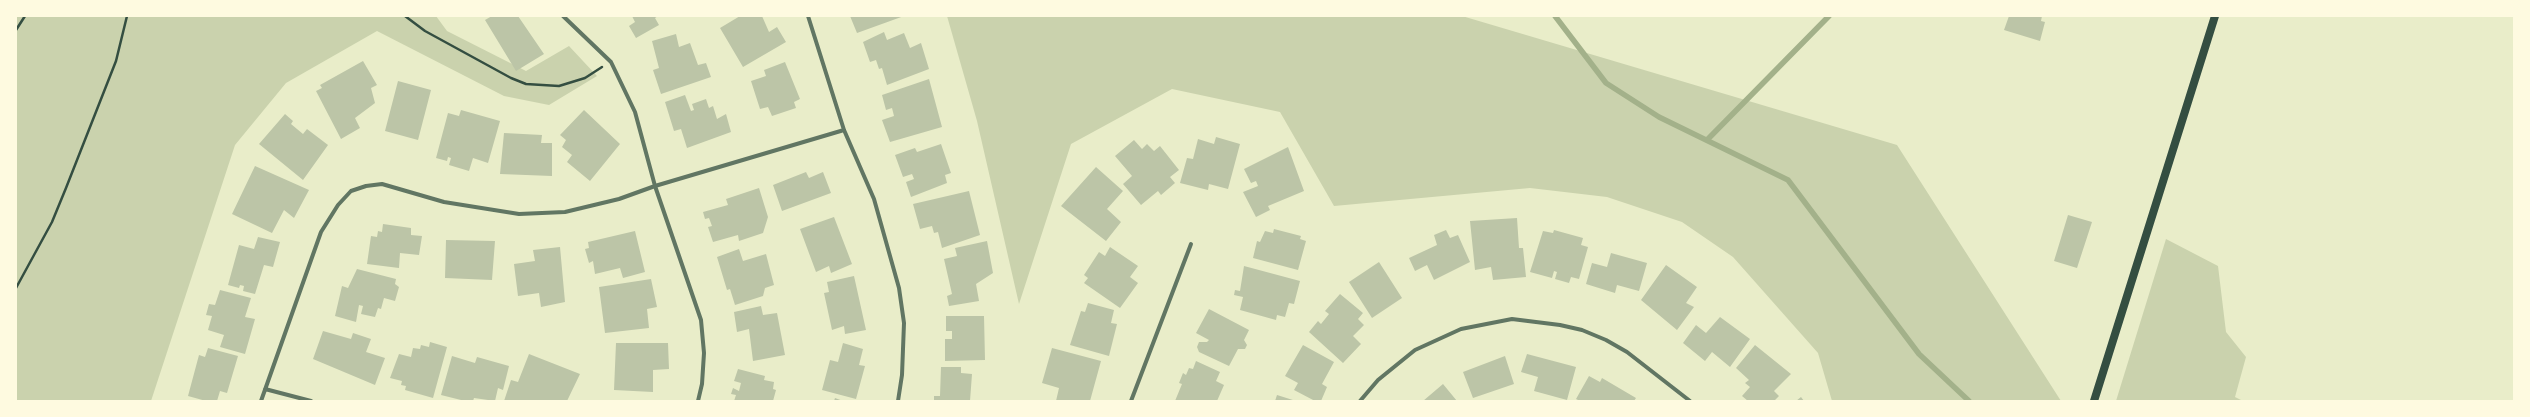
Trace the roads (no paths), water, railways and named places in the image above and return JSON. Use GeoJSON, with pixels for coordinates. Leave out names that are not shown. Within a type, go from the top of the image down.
{"type":"FeatureCollection","features":[{"type":"Feature","properties":{"kind":"main road"},"geometry":{"type":"LineString","coordinates":[[2094,401],[2214,16]]}},
{"type":"Feature","properties":{"kind":"street"},"geometry":{"type":"LineString","coordinates":[[563,16],[582,37],[611,62],[635,112],[655,186],[701,320],[704,353],[702,384],[698,401]]}},
{"type":"Feature","properties":{"kind":"street"},"geometry":{"type":"LineString","coordinates":[[808,16],[844,130],[874,199],[899,288],[904,323],[902,374],[898,401]]}},
{"type":"Feature","properties":{"kind":"street"},"geometry":{"type":"LineString","coordinates":[[261,401],[321,232],[338,205],[351,191],[366,186],[382,184],[444,202],[519,214],[565,212],[619,198],[844,130]]}},
{"type":"Feature","properties":{"kind":"street"},"geometry":{"type":"LineString","coordinates":[[1131,401],[1191,244]]}},
{"type":"Feature","properties":{"kind":"street"},"geometry":{"type":"LineString","coordinates":[[1360,401],[1383,375],[1414,350],[1461,329],[1512,319],[1560,325],[1582,330],[1606,340],[1627,352],[1690,401]]}},
{"type":"Feature","properties":{"kind":"street"},"geometry":{"type":"LineString","coordinates":[[265,389],[311,401]]}},
{"type":"Feature","properties":{"kind":"waterway"},"geometry":{"type":"LineString","coordinates":[[1555,16],[1606,83],[1659,117],[1788,180],[1919,354],[1969,401]]}},
{"type":"Feature","properties":{"kind":"waterway"},"geometry":{"type":"LineString","coordinates":[[1707,140],[1829,16]]}}]}
